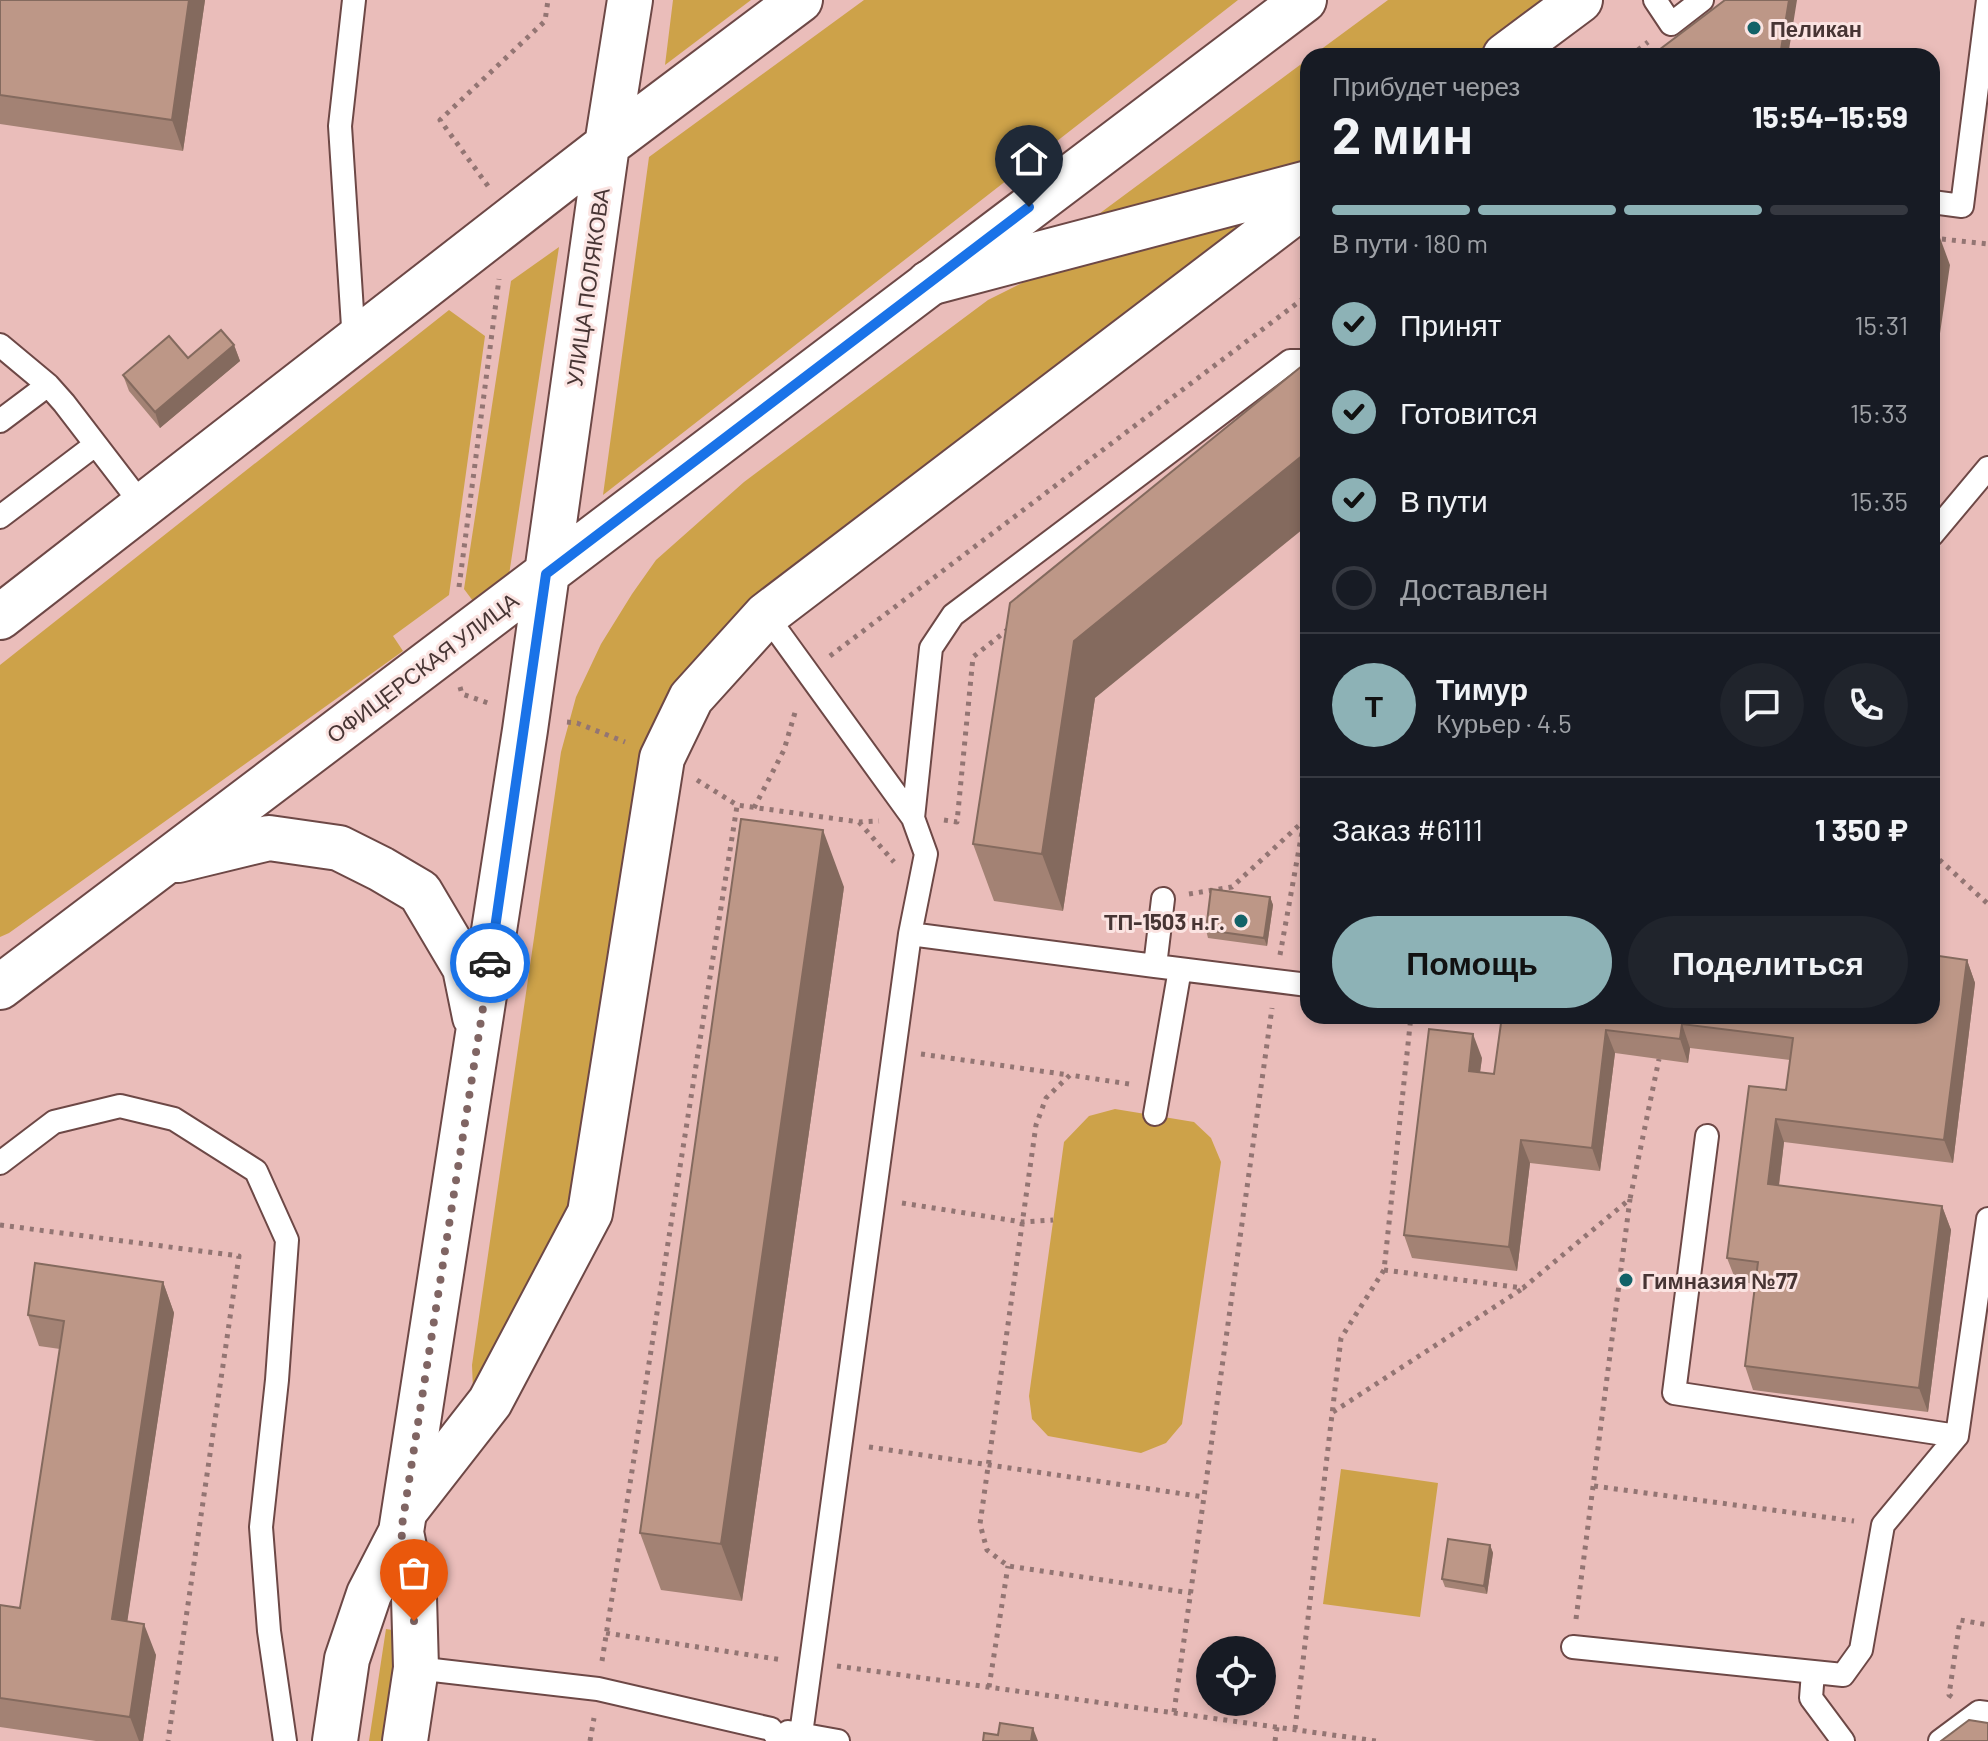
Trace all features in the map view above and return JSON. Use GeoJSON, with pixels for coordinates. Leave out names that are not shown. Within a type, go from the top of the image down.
{"type":"FeatureCollection","features":[{"type":"Feature","properties":{"kind":"main road","name":"УЛИЦА ПОЛЯКОВА"},"geometry":{"type":"LineString","coordinates":[[403,1521],[479,1035],[630,0]]}},
{"type":"Feature","properties":{"kind":"main road"},"geometry":{"type":"LineString","coordinates":[[0,617],[607,145],[800,0]]}},
{"type":"Feature","properties":{"kind":"main road","name":"ОФИЦЕРСКАЯ УЛИЦА"},"geometry":{"type":"LineString","coordinates":[[4,982],[1304,0]]}},
{"type":"Feature","properties":{"kind":"main road"},"geometry":{"type":"LineString","coordinates":[[1516,48],[1580,0]]}},
{"type":"Feature","properties":{"kind":"main road"},"geometry":{"type":"LineString","coordinates":[[929,283],[1300,185]]}},
{"type":"Feature","properties":{"kind":"main road"},"geometry":{"type":"LineString","coordinates":[[335,1741],[347,1659],[369,1594],[403,1521],[490,1402],[590,1213],[662,758],[691,698],[766,615],[1300,208]]}},
{"type":"Feature","properties":{"kind":"main road"},"geometry":{"type":"LineString","coordinates":[[159,865],[269,838],[339,848],[381,869],[420,892],[458,955],[465,968],[479,1035]]}},
{"type":"Feature","properties":{"kind":"main road"},"geometry":{"type":"LineString","coordinates":[[403,1521],[414,1597],[416,1668],[405,1741]]}},
{"type":"Feature","properties":{"kind":"lane"},"geometry":{"type":"LineString","coordinates":[[354,0],[340,126],[354,342]]}},
{"type":"Feature","properties":{"kind":"lane"},"geometry":{"type":"LineString","coordinates":[[1655,0],[1671,24],[1702,0]]}},
{"type":"Feature","properties":{"kind":"lane"},"geometry":{"type":"LineString","coordinates":[[1940,203],[1962,206],[1988,0]]}},
{"type":"Feature","properties":{"kind":"lane"},"geometry":{"type":"LineString","coordinates":[[0,345],[48,385],[143,506]]}},
{"type":"Feature","properties":{"kind":"lane"},"geometry":{"type":"LineString","coordinates":[[913,818],[931,648],[953,615],[1290,361],[1300,361]]}},
{"type":"Feature","properties":{"kind":"lane"},"geometry":{"type":"LineString","coordinates":[[0,421],[48,385]]}},
{"type":"Feature","properties":{"kind":"lane"},"geometry":{"type":"LineString","coordinates":[[0,517],[95,445]]}},
{"type":"Feature","properties":{"kind":"lane"},"geometry":{"type":"LineString","coordinates":[[1940,525],[1988,468]]}},
{"type":"Feature","properties":{"kind":"lane"},"geometry":{"type":"LineString","coordinates":[[766,615],[913,818],[926,854],[910,934],[810,1663],[784,1735]]}},
{"type":"Feature","properties":{"kind":"lane"},"geometry":{"type":"LineString","coordinates":[[1155,966],[1163,899]]}},
{"type":"Feature","properties":{"kind":"lane"},"geometry":{"type":"LineString","coordinates":[[910,934],[1300,984]]}},
{"type":"Feature","properties":{"kind":"lane"},"geometry":{"type":"LineString","coordinates":[[1155,1114],[1180,969]]}},
{"type":"Feature","properties":{"kind":"lane"},"geometry":{"type":"LineString","coordinates":[[0,1163],[54,1122],[120,1106],[174,1119],[256,1171],[287,1240],[277,1380],[261,1527],[269,1631],[285,1741]]}},
{"type":"Feature","properties":{"kind":"lane"},"geometry":{"type":"LineString","coordinates":[[1707,1136],[1674,1393],[1957,1436]]}},
{"type":"Feature","properties":{"kind":"lane"},"geometry":{"type":"LineString","coordinates":[[1573,1647],[1843,1675],[1861,1650],[1883,1525],[1957,1436],[1988,1219]]}},
{"type":"Feature","properties":{"kind":"lane"},"geometry":{"type":"LineString","coordinates":[[416,1668],[598,1689],[784,1735],[838,1741]]}},
{"type":"Feature","properties":{"kind":"lane"},"geometry":{"type":"LineString","coordinates":[[1813,1672],[1811,1698],[1843,1741]]}},
{"type":"Feature","properties":{"kind":"lane"},"geometry":{"type":"LineString","coordinates":[[1940,1741],[1984,1712]]}},
{"type":"Feature","properties":{"kind":"path"},"geometry":{"type":"LineString","coordinates":[[440,120],[545,21],[548,0]]}},
{"type":"Feature","properties":{"kind":"path"},"geometry":{"type":"LineString","coordinates":[[1940,239],[1988,244]]}},
{"type":"Feature","properties":{"kind":"path"},"geometry":{"type":"LineString","coordinates":[[754,808],[784,750],[808,672],[1300,301]]}},
{"type":"Feature","properties":{"kind":"path"},"geometry":{"type":"LineString","coordinates":[[598,1689],[737,805],[859,822],[913,818],[957,822],[973,657],[1022,618]]}},
{"type":"Feature","properties":{"kind":"path"},"geometry":{"type":"LineString","coordinates":[[1163,899],[1232,887],[1300,825]]}},
{"type":"Feature","properties":{"kind":"path"},"geometry":{"type":"LineString","coordinates":[[1174,1712],[1275,981],[1300,850]]}},
{"type":"Feature","properties":{"kind":"path"},"geometry":{"type":"LineString","coordinates":[[1940,860],[1988,904]]}},
{"type":"Feature","properties":{"kind":"path"},"geometry":{"type":"LineString","coordinates":[[1295,1729],[1341,1338],[1384,1270],[1410,1024]]}},
{"type":"Feature","properties":{"kind":"path"},"geometry":{"type":"LineString","coordinates":[[894,1050],[1158,1089]]}},
{"type":"Feature","properties":{"kind":"path"},"geometry":{"type":"LineString","coordinates":[[1573,1647],[1630,1199],[1659,1059]]}},
{"type":"Feature","properties":{"kind":"path"},"geometry":{"type":"LineString","coordinates":[[1070,1075],[1046,1098],[1036,1125],[980,1524],[987,1550],[1008,1566],[1191,1593]]}},
{"type":"Feature","properties":{"kind":"path"},"geometry":{"type":"LineString","coordinates":[[874,1199],[1022,1222],[1053,1220]]}},
{"type":"Feature","properties":{"kind":"path"},"geometry":{"type":"LineString","coordinates":[[1332,1413],[1523,1288],[1630,1199]]}},
{"type":"Feature","properties":{"kind":"path"},"geometry":{"type":"LineString","coordinates":[[0,1225],[239,1256],[168,1741]]}},
{"type":"Feature","properties":{"kind":"path"},"geometry":{"type":"LineString","coordinates":[[1384,1270],[1523,1288]]}},
{"type":"Feature","properties":{"kind":"path"},"geometry":{"type":"LineString","coordinates":[[841,1442],[1204,1497]]}},
{"type":"Feature","properties":{"kind":"path"},"geometry":{"type":"LineString","coordinates":[[1594,1486],[1883,1525]]}},
{"type":"Feature","properties":{"kind":"path"},"geometry":{"type":"LineString","coordinates":[[989,1688],[1008,1566]]}},
{"type":"Feature","properties":{"kind":"path"},"geometry":{"type":"LineString","coordinates":[[1984,1712],[1949,1695],[1960,1620],[1988,1625]]}},
{"type":"Feature","properties":{"kind":"path"},"geometry":{"type":"LineString","coordinates":[[606,1633],[1376,1741]]}},
{"type":"Feature","properties":{"kind":"path"},"geometry":{"type":"LineString","coordinates":[[1275,1741],[1277,1727]]}},
{"type":"Feature","properties":{"kind":"shaded area"},"geometry":{"type":"Polygon","coordinates":[[[673,0],[751,0],[665,65],[673,0]]]}},
{"type":"Feature","properties":{"kind":"shaded area"},"geometry":{"type":"Polygon","coordinates":[[[864,0],[1238,0],[603,495],[649,157],[864,0]]]}},
{"type":"Feature","properties":{"kind":"shaded area"},"geometry":{"type":"Polygon","coordinates":[[[1388,0],[1542,0],[1547,6],[1490,48],[1323,48],[1388,0]]]}},
{"type":"Feature","properties":{"kind":"shaded area"},"geometry":{"type":"Polygon","coordinates":[[[1300,65],[1300,164],[1084,225],[1300,65]]]}},
{"type":"Feature","properties":{"kind":"shaded area"},"geometry":{"type":"Polygon","coordinates":[[[1283,206],[701,664],[583,1218],[474,1414],[472,1365],[561,752],[576,697],[601,644],[632,594],[656,560],[744,482],[988,300],[1052,268],[1283,206]]]}},
{"type":"Feature","properties":{"kind":"shaded area"},"geometry":{"type":"Polygon","coordinates":[[[559,247],[509,575],[473,601],[464,589],[511,281],[559,247]]]}},
{"type":"Feature","properties":{"kind":"shaded area"},"geometry":{"type":"Polygon","coordinates":[[[449,310],[485,336],[449,595],[393,636],[403,651],[0,937],[0,665],[449,310]]]}},
{"type":"Feature","properties":{"kind":"shaded area"},"geometry":{"type":"Polygon","coordinates":[[[1115,1109],[1194,1122],[1211,1138],[1221,1162],[1182,1424],[1166,1443],[1141,1453],[1048,1436],[1032,1419],[1029,1396],[1064,1142],[1089,1116],[1115,1109]]]}},
{"type":"Feature","properties":{"kind":"shaded area"},"geometry":{"type":"Polygon","coordinates":[[[1341,1469],[1438,1483],[1420,1617],[1323,1604],[1341,1469]]]}},
{"type":"Feature","properties":{"kind":"shaded area"},"geometry":{"type":"Polygon","coordinates":[[[386,1629],[405,1632],[388,1741],[369,1741],[386,1629]]]}},
{"type":"Feature","properties":{"kind":"building"},"geometry":{"type":"Polygon","coordinates":[[[0,0],[189,0],[172,120],[0,95],[0,0]]]}},
{"type":"Feature","properties":{"kind":"building","name":"Пеликан"},"geometry":{"type":"Polygon","coordinates":[[[1725,0],[1789,0],[1781,48],[1662,48],[1725,0]]]}},
{"type":"Feature","properties":{"kind":"building"},"geometry":{"type":"Polygon","coordinates":[[[221,330],[234,345],[155,412],[123,375],[169,336],[188,358],[221,330]]]}},
{"type":"Feature","properties":{"kind":"building"},"geometry":{"type":"Polygon","coordinates":[[[1300,367],[1300,457],[1074,641],[1042,854],[973,844],[1010,603],[1300,367]]]}},
{"type":"Feature","properties":{"kind":"building"},"geometry":{"type":"Polygon","coordinates":[[[741,819],[823,830],[721,1544],[640,1533],[741,819]]]}},
{"type":"Feature","properties":{"kind":"building","name":"ТП-1503 н.г."},"geometry":{"type":"Polygon","coordinates":[[[1211,889],[1270,897],[1264,938],[1206,930],[1211,889]]]}},
{"type":"Feature","properties":{"kind":"building"},"geometry":{"type":"Polygon","coordinates":[[[1940,956],[1967,960],[1944,1140],[1776,1119],[1768,1184],[1942,1206],[1919,1388],[1745,1366],[1758,1262],[1727,1258],[1749,1086],[1786,1090],[1793,1038],[1682,1024],[1940,1024],[1940,956]]]}},
{"type":"Feature","properties":{"kind":"building"},"geometry":{"type":"Polygon","coordinates":[[[1501,1024],[1682,1024],[1680,1039],[1606,1030],[1592,1148],[1521,1140],[1509,1247],[1404,1235],[1429,1029],[1473,1034],[1469,1071],[1494,1074],[1501,1024]]]}},
{"type":"Feature","properties":{"kind":"building"},"geometry":{"type":"Polygon","coordinates":[[[35,1263],[163,1282],[112,1619],[144,1624],[130,1717],[0,1698],[0,1605],[20,1608],[64,1321],[28,1315],[35,1263]]]}},
{"type":"Feature","properties":{"kind":"building"},"geometry":{"type":"Polygon","coordinates":[[[1448,1539],[1490,1545],[1484,1586],[1442,1579],[1448,1539]]]}},
{"type":"Feature","properties":{"kind":"building"},"geometry":{"type":"Polygon","coordinates":[[[1969,1720],[1988,1723],[1988,1741],[1941,1741],[1969,1720]]]}},
{"type":"Feature","properties":{"kind":"building"},"geometry":{"type":"Polygon","coordinates":[[[1000,1723],[1033,1728],[1031,1741],[983,1741],[984,1733],[998,1735],[1000,1723]]]}},
{"type":"Feature","properties":{"kind":"way so far"},"geometry":{"type":"LineString","coordinates":[[414,1621],[414,1597],[401,1532],[490,963]]}},
{"type":"Feature","properties":{"kind":"place","name":"Пеликан"},"geometry":{"type":"Point","coordinates":[1754,28]}},
{"type":"Feature","properties":{"kind":"place","name":"ТП-1503 н.г."},"geometry":{"type":"Point","coordinates":[1241,921]}},
{"type":"Feature","properties":{"kind":"place","name":"Гимназия №77"},"geometry":{"type":"Point","coordinates":[1626,1280]}},
{"type":"Feature","properties":{"kind":"route"},"geometry":{"type":"LineString","coordinates":[[490,963],[546,574],[1029,207]]}}]}
